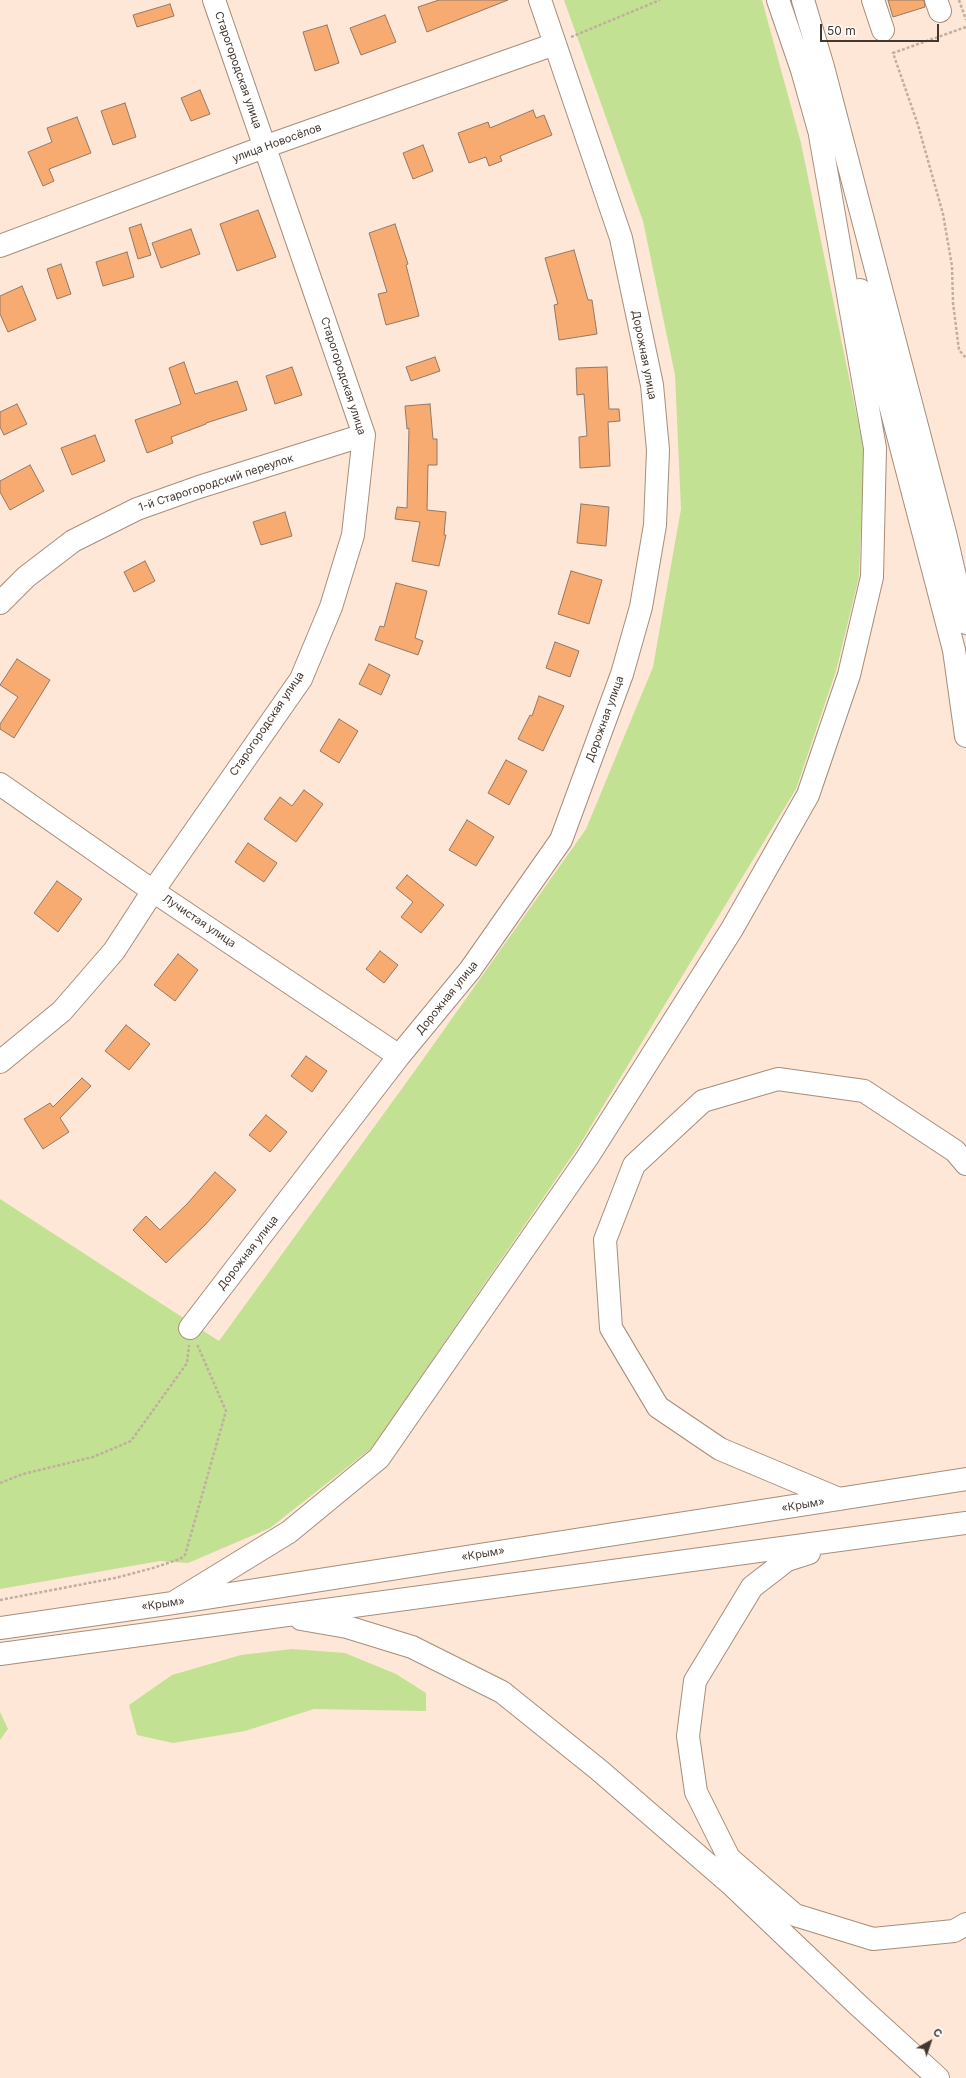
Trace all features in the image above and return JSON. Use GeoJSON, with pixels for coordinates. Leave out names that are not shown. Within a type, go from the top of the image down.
{"type":"FeatureCollection","features":[{"type":"Feature","properties":{"kind":"main road","name":"Старогородская улица"},"geometry":{"type":"LineString","coordinates":[[0,1062],[62,1011],[114,951],[301,679],[331,607],[353,535],[364,435],[214,0]]}},
{"type":"Feature","properties":{"kind":"main road","name":"Дорожная улица"},"geometry":{"type":"LineString","coordinates":[[190,1328],[399,1056],[470,970],[561,840],[622,674],[641,607],[655,525],[658,450],[652,385],[620,238],[540,0]]}},
{"type":"Feature","properties":{"kind":"main road"},"geometry":{"type":"LineString","coordinates":[[778,0],[812,68],[945,533],[966,623]]}},
{"type":"Feature","properties":{"kind":"main road"},"geometry":{"type":"LineString","coordinates":[[173,1603],[289,1532],[379,1458],[587,1158],[732,929],[808,795],[849,675],[872,577],[875,448],[820,135],[803,0]]}},
{"type":"Feature","properties":{"kind":"main road"},"geometry":{"type":"LineString","coordinates":[[873,0],[883,30]]}},
{"type":"Feature","properties":{"kind":"main road","name":"улица Новосёлов"},"geometry":{"type":"LineString","coordinates":[[0,246],[264,147],[555,44]]}},
{"type":"Feature","properties":{"kind":"main road"},"geometry":{"type":"LineString","coordinates":[[820,135],[954,650],[966,736]]}},
{"type":"Feature","properties":{"kind":"main road","name":"1-й Старогородский переулок"},"geometry":{"type":"LineString","coordinates":[[0,603],[26,577],[73,541],[137,508],[364,435]]}},
{"type":"Feature","properties":{"kind":"main road","name":"Лучистая улица"},"geometry":{"type":"LineString","coordinates":[[0,784],[154,891],[399,1056]]}},
{"type":"Feature","properties":{"kind":"main road"},"geometry":{"type":"LineString","coordinates":[[839,1499],[720,1449],[658,1407],[610,1328],[605,1240],[634,1165],[703,1101],[778,1079],[864,1091],[955,1151],[966,1164]]}},
{"type":"Feature","properties":{"kind":"main road","name":"«Крым»"},"geometry":{"type":"LineString","coordinates":[[0,1628],[173,1603],[966,1479]]}},
{"type":"Feature","properties":{"kind":"main road"},"geometry":{"type":"LineString","coordinates":[[0,1654],[966,1523]]}},
{"type":"Feature","properties":{"kind":"main road"},"geometry":{"type":"LineString","coordinates":[[852,1539],[787,1560],[752,1587],[695,1681],[688,1736],[696,1792],[730,1858],[795,1915],[873,1939],[954,1931],[966,1924]]}},
{"type":"Feature","properties":{"kind":"main road"},"geometry":{"type":"LineString","coordinates":[[280,1615],[347,1627],[412,1647],[502,1692],[599,1770],[733,1886],[858,2005],[938,2078]]}},
{"type":"Feature","properties":{"kind":"path"},"geometry":{"type":"LineString","coordinates":[[555,44],[660,0]]}},
{"type":"Feature","properties":{"kind":"path"},"geometry":{"type":"LineString","coordinates":[[959,0],[965,13],[966,20]]}},
{"type":"Feature","properties":{"kind":"path"},"geometry":{"type":"LineString","coordinates":[[966,27],[893,53],[918,125],[943,214],[952,266],[953,303],[959,350],[966,358]]}},
{"type":"Feature","properties":{"kind":"path"},"geometry":{"type":"LineString","coordinates":[[0,1483],[23,1474],[93,1457],[131,1441],[187,1363],[190,1328]]}},
{"type":"Feature","properties":{"kind":"path"},"geometry":{"type":"LineString","coordinates":[[0,1600],[115,1578],[153,1568],[180,1559],[185,1555],[226,1411],[190,1328]]}},
{"type":"Feature","properties":{"kind":"green space"},"geometry":{"type":"Polygon","coordinates":[[[564,0],[762,0],[801,143],[864,451],[859,577],[836,671],[796,789],[580,1144],[373,1447],[270,1528],[188,1563],[160,1561],[0,1589],[0,1199],[219,1341],[419,1065],[586,829],[653,667],[681,509],[675,375],[643,221],[564,0]]]}},
{"type":"Feature","properties":{"kind":"green space"},"geometry":{"type":"Polygon","coordinates":[[[292,1649],[345,1653],[396,1674],[426,1693],[426,1711],[314,1709],[245,1731],[173,1743],[137,1735],[129,1705],[172,1675],[241,1655],[292,1649]]]}},
{"type":"Feature","properties":{"kind":"green space"},"geometry":{"type":"Polygon","coordinates":[[[0,1712],[8,1729],[0,1740],[0,1712]]]}},
{"type":"Feature","properties":{"kind":"building"},"geometry":{"type":"Polygon","coordinates":[[[439,0],[508,0],[427,32],[418,7],[439,0]]]}},
{"type":"Feature","properties":{"kind":"building"},"geometry":{"type":"Polygon","coordinates":[[[888,0],[924,0],[925,7],[893,17],[888,0]]]}},
{"type":"Feature","properties":{"kind":"building"},"geometry":{"type":"Polygon","coordinates":[[[170,4],[174,16],[137,27],[133,15],[170,4]]]}},
{"type":"Feature","properties":{"kind":"building"},"geometry":{"type":"Polygon","coordinates":[[[385,15],[396,42],[361,55],[350,28],[385,15]]]}},
{"type":"Feature","properties":{"kind":"building"},"geometry":{"type":"Polygon","coordinates":[[[327,25],[339,63],[315,71],[303,32],[327,25]]]}},
{"type":"Feature","properties":{"kind":"building"},"geometry":{"type":"Polygon","coordinates":[[[200,90],[210,114],[191,121],[181,98],[200,90]]]}},
{"type":"Feature","properties":{"kind":"building"},"geometry":{"type":"Polygon","coordinates":[[[125,103],[136,137],[113,145],[101,111],[125,103]]]}},
{"type":"Feature","properties":{"kind":"building"},"geometry":{"type":"Polygon","coordinates":[[[533,110],[536,118],[544,115],[552,135],[500,156],[502,161],[489,166],[486,157],[469,163],[458,133],[488,122],[490,128],[533,110]]]}},
{"type":"Feature","properties":{"kind":"building"},"geometry":{"type":"Polygon","coordinates":[[[77,117],[91,153],[49,169],[54,181],[43,186],[28,152],[52,142],[47,128],[77,117]]]}},
{"type":"Feature","properties":{"kind":"building"},"geometry":{"type":"Polygon","coordinates":[[[423,145],[433,171],[413,179],[403,153],[423,145]]]}},
{"type":"Feature","properties":{"kind":"building"},"geometry":{"type":"Polygon","coordinates":[[[258,210],[276,257],[237,271],[220,224],[258,210]]]}},
{"type":"Feature","properties":{"kind":"building"},"geometry":{"type":"Polygon","coordinates":[[[141,224],[151,255],[138,259],[129,228],[141,224]]]}},
{"type":"Feature","properties":{"kind":"building"},"geometry":{"type":"Polygon","coordinates":[[[395,224],[408,264],[406,265],[419,316],[386,325],[378,294],[387,292],[369,233],[395,224]]]}},
{"type":"Feature","properties":{"kind":"building"},"geometry":{"type":"Polygon","coordinates":[[[191,229],[200,254],[161,268],[152,243],[191,229]]]}},
{"type":"Feature","properties":{"kind":"building"},"geometry":{"type":"Polygon","coordinates":[[[574,250],[588,300],[592,300],[597,334],[559,340],[554,305],[558,304],[545,258],[574,250]]]}},
{"type":"Feature","properties":{"kind":"building"},"geometry":{"type":"Polygon","coordinates":[[[127,252],[134,277],[103,286],[96,262],[127,252]]]}},
{"type":"Feature","properties":{"kind":"building"},"geometry":{"type":"Polygon","coordinates":[[[61,264],[71,294],[57,299],[47,269],[61,264]]]}},
{"type":"Feature","properties":{"kind":"building"},"geometry":{"type":"Polygon","coordinates":[[[22,286],[36,320],[8,332],[0,314],[0,296],[22,286]]]}},
{"type":"Feature","properties":{"kind":"building"},"geometry":{"type":"Polygon","coordinates":[[[435,357],[440,371],[411,381],[406,367],[435,357]]]}},
{"type":"Feature","properties":{"kind":"building"},"geometry":{"type":"Polygon","coordinates":[[[184,362],[195,394],[237,381],[247,410],[206,423],[171,437],[173,443],[147,453],[135,420],[181,404],[169,368],[184,362]]]}},
{"type":"Feature","properties":{"kind":"building"},"geometry":{"type":"Polygon","coordinates":[[[292,367],[302,395],[275,404],[266,376],[292,367]]]}},
{"type":"Feature","properties":{"kind":"building"},"geometry":{"type":"Polygon","coordinates":[[[607,367],[609,409],[619,409],[620,421],[608,422],[610,466],[580,468],[579,437],[587,436],[584,394],[577,395],[576,368],[607,367]]]}},
{"type":"Feature","properties":{"kind":"building"},"geometry":{"type":"Polygon","coordinates":[[[17,404],[27,424],[4,435],[0,427],[0,412],[17,404]]]}},
{"type":"Feature","properties":{"kind":"building"},"geometry":{"type":"Polygon","coordinates":[[[430,404],[433,439],[437,439],[437,465],[428,465],[427,510],[446,512],[444,535],[446,535],[439,566],[412,561],[420,522],[395,519],[397,507],[407,508],[409,428],[407,429],[405,406],[430,404]]]}},
{"type":"Feature","properties":{"kind":"building"},"geometry":{"type":"Polygon","coordinates":[[[95,435],[105,461],[72,475],[61,448],[95,435]]]}},
{"type":"Feature","properties":{"kind":"building"},"geometry":{"type":"Polygon","coordinates":[[[30,465],[44,491],[10,510],[0,492],[0,481],[30,465]]]}},
{"type":"Feature","properties":{"kind":"building"},"geometry":{"type":"Polygon","coordinates":[[[581,504],[609,507],[606,546],[577,543],[581,504]]]}},
{"type":"Feature","properties":{"kind":"building"},"geometry":{"type":"Polygon","coordinates":[[[285,512],[292,536],[261,545],[253,522],[285,512]]]}},
{"type":"Feature","properties":{"kind":"building"},"geometry":{"type":"Polygon","coordinates":[[[145,561],[155,581],[134,592],[124,572],[145,561]]]}},
{"type":"Feature","properties":{"kind":"building"},"geometry":{"type":"Polygon","coordinates":[[[571,571],[602,580],[589,624],[558,614],[571,571]]]}},
{"type":"Feature","properties":{"kind":"building"},"geometry":{"type":"Polygon","coordinates":[[[396,583],[427,591],[415,638],[423,641],[418,655],[375,640],[380,626],[384,627],[396,583]]]}},
{"type":"Feature","properties":{"kind":"building"},"geometry":{"type":"Polygon","coordinates":[[[555,642],[579,651],[570,677],[546,668],[555,642]]]}},
{"type":"Feature","properties":{"kind":"building"},"geometry":{"type":"Polygon","coordinates":[[[17,659],[50,680],[14,738],[0,729],[0,724],[18,697],[0,685],[17,659]]]}},
{"type":"Feature","properties":{"kind":"building"},"geometry":{"type":"Polygon","coordinates":[[[369,664],[390,675],[381,695],[359,684],[369,664]]]}},
{"type":"Feature","properties":{"kind":"building"},"geometry":{"type":"Polygon","coordinates":[[[539,696],[564,706],[543,751],[518,739],[530,715],[532,716],[539,696]]]}},
{"type":"Feature","properties":{"kind":"building"},"geometry":{"type":"Polygon","coordinates":[[[339,719],[358,731],[339,763],[320,751],[339,719]]]}},
{"type":"Feature","properties":{"kind":"building"},"geometry":{"type":"Polygon","coordinates":[[[506,760],[527,771],[509,805],[488,793],[506,760]]]}},
{"type":"Feature","properties":{"kind":"building"},"geometry":{"type":"Polygon","coordinates":[[[304,790],[323,804],[296,842],[264,819],[280,797],[292,806],[304,790]]]}},
{"type":"Feature","properties":{"kind":"building"},"geometry":{"type":"Polygon","coordinates":[[[467,820],[494,837],[476,866],[449,850],[467,820]]]}},
{"type":"Feature","properties":{"kind":"building"},"geometry":{"type":"Polygon","coordinates":[[[248,843],[277,863],[264,882],[235,862],[248,843]]]}},
{"type":"Feature","properties":{"kind":"building"},"geometry":{"type":"Polygon","coordinates":[[[407,875],[444,905],[421,933],[401,917],[413,902],[396,888],[407,875]]]}},
{"type":"Feature","properties":{"kind":"building"},"geometry":{"type":"Polygon","coordinates":[[[57,881],[82,899],[58,932],[34,913],[57,881]]]}},
{"type":"Feature","properties":{"kind":"building"},"geometry":{"type":"Polygon","coordinates":[[[380,951],[398,965],[384,983],[366,969],[380,951]]]}},
{"type":"Feature","properties":{"kind":"building"},"geometry":{"type":"Polygon","coordinates":[[[178,954],[198,970],[175,1001],[154,985],[178,954]]]}},
{"type":"Feature","properties":{"kind":"building"},"geometry":{"type":"Polygon","coordinates":[[[126,1025],[150,1044],[129,1070],[105,1051],[126,1025]]]}},
{"type":"Feature","properties":{"kind":"building"},"geometry":{"type":"Polygon","coordinates":[[[306,1056],[327,1071],[312,1092],[291,1076],[306,1056]]]}},
{"type":"Feature","properties":{"kind":"building"},"geometry":{"type":"Polygon","coordinates":[[[82,1078],[91,1086],[60,1118],[69,1132],[43,1149],[24,1119],[50,1103],[53,1107],[82,1078]]]}},
{"type":"Feature","properties":{"kind":"building"},"geometry":{"type":"Polygon","coordinates":[[[266,1115],[287,1132],[270,1152],[249,1135],[266,1115]]]}},
{"type":"Feature","properties":{"kind":"building"},"geometry":{"type":"Polygon","coordinates":[[[215,1172],[236,1190],[206,1224],[166,1263],[133,1230],[146,1216],[160,1230],[187,1204],[215,1172]]]}}]}
